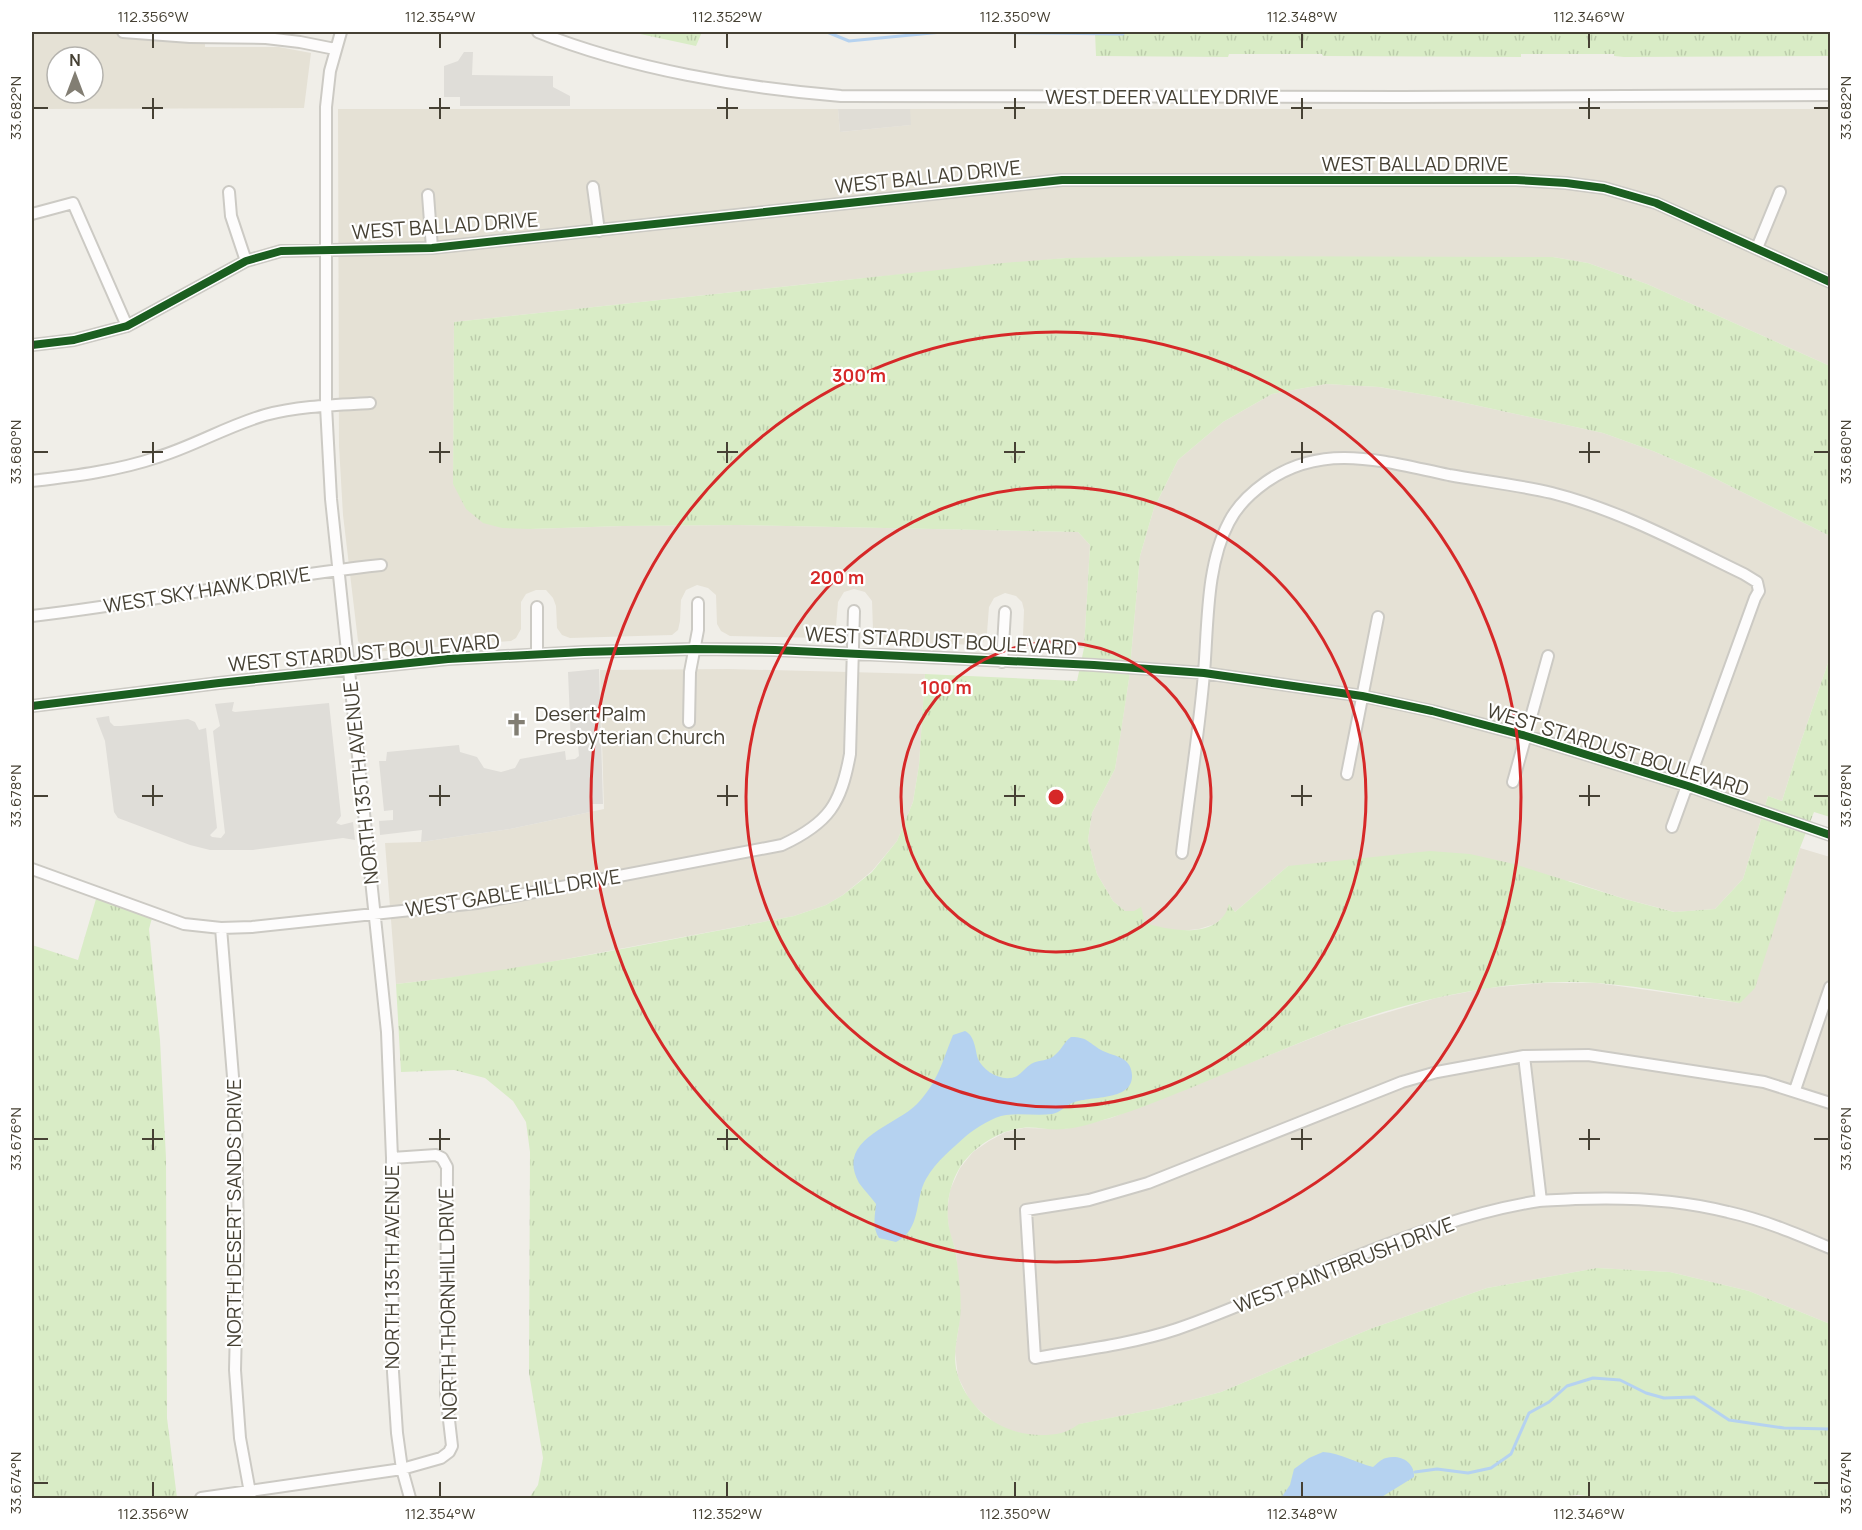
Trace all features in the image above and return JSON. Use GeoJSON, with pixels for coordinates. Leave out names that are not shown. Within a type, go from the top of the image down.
{"type":"FeatureCollection","features":[{"type":"Feature","properties":{"kind":"street"},"geometry":{"type":"LineString","coordinates":[[123,32],[190,37],[266,38],[335,49]]}},
{"type":"Feature","properties":{"kind":"street","name":"NORTH 135TH AVENUE"},"geometry":{"type":"LineString","coordinates":[[341,32],[330,71],[326,107],[326,406],[331,500],[387,1032],[392,1158],[393,1372],[397,1433],[402,1469],[410,1498]]}},
{"type":"Feature","properties":{"kind":"street","name":"WEST DEER VALLEY DRIVE"},"geometry":{"type":"LineString","coordinates":[[538,32],[597,52],[667,70],[792,92],[842,96],[1830,95]]}},
{"type":"Feature","properties":{"kind":"street","name":"WEST BALLAD DRIVE"},"geometry":{"type":"LineString","coordinates":[[32,345],[74,340],[127,326],[246,261],[281,251],[432,248],[1062,180],[1516,180],[1604,188],[1656,203],[1830,282]]}},
{"type":"Feature","properties":{"kind":"street"},"geometry":{"type":"LineString","coordinates":[[593,187],[599,231]]}},
{"type":"Feature","properties":{"kind":"street"},"geometry":{"type":"LineString","coordinates":[[230,192],[231,216],[246,261]]}},
{"type":"Feature","properties":{"kind":"street"},"geometry":{"type":"LineString","coordinates":[[1757,248],[1780,192]]}},
{"type":"Feature","properties":{"kind":"street"},"geometry":{"type":"LineString","coordinates":[[428,195],[432,248]]}},
{"type":"Feature","properties":{"kind":"street"},"geometry":{"type":"LineString","coordinates":[[32,214],[73,203],[127,326]]}},
{"type":"Feature","properties":{"kind":"street"},"geometry":{"type":"LineString","coordinates":[[32,481],[119,468],[159,457],[225,429],[266,415],[326,406],[370,403]]}},
{"type":"Feature","properties":{"kind":"street"},"geometry":{"type":"LineString","coordinates":[[1182,853],[1204,673],[1213,571],[1218,547],[1229,520],[1259,487],[1280,473],[1300,463],[1344,457],[1387,461],[1554,494],[1593,506],[1668,537],[1753,578],[1759,585],[1759,591],[1718,697],[1672,827]]}},
{"type":"Feature","properties":{"kind":"street","name":"WEST SKY HAWK DRIVE"},"geometry":{"type":"LineString","coordinates":[[32,616],[91,609],[338,569],[381,565]]}},
{"type":"Feature","properties":{"kind":"street"},"geometry":{"type":"LineString","coordinates":[[689,722],[690,672],[698,630],[698,603]]}},
{"type":"Feature","properties":{"kind":"street"},"geometry":{"type":"LineString","coordinates":[[537,607],[537,654]]}},
{"type":"Feature","properties":{"kind":"street"},"geometry":{"type":"LineString","coordinates":[[852,654],[854,611]]}},
{"type":"Feature","properties":{"kind":"street","name":"WEST STARDUST BOULEVARD"},"geometry":{"type":"LineString","coordinates":[[1002,662],[1005,612]]}},
{"type":"Feature","properties":{"kind":"street"},"geometry":{"type":"LineString","coordinates":[[1347,774],[1378,617]]}},
{"type":"Feature","properties":{"kind":"street","name":"WEST STARDUST BOULEVARD"},"geometry":{"type":"LineString","coordinates":[[32,706],[349,669],[448,659],[537,654],[694,649],[1094,665],[1204,673],[1362,696],[1432,711],[1526,736],[1688,786],[1830,835]]}},
{"type":"Feature","properties":{"kind":"street","name":"WEST GABLE HILL DRIVE"},"geometry":{"type":"LineString","coordinates":[[32,869],[184,924],[252,927],[477,903],[782,845],[806,834],[825,816],[838,798],[850,754],[852,654]]}},
{"type":"Feature","properties":{"kind":"street"},"geometry":{"type":"LineString","coordinates":[[1513,783],[1548,656]]}},
{"type":"Feature","properties":{"kind":"street","name":"NORTH DESERT SANDS DRIVE"},"geometry":{"type":"LineString","coordinates":[[221,927],[236,1114],[238,1241],[235,1370],[240,1438],[250,1496]]}},
{"type":"Feature","properties":{"kind":"street"},"geometry":{"type":"LineString","coordinates":[[1795,1090],[1830,987]]}},
{"type":"Feature","properties":{"kind":"street"},"geometry":{"type":"LineString","coordinates":[[1541,1201],[1524,1056],[1561,1054],[1612,1058],[1730,1076],[1795,1090],[1830,1103]]}},
{"type":"Feature","properties":{"kind":"street","name":"WEST PAINTBRUSH DRIVE"},"geometry":{"type":"LineString","coordinates":[[1524,1056],[1437,1072],[1402,1082],[1148,1183],[1089,1200],[1026,1210],[1035,1358],[1174,1330],[1230,1311],[1340,1263],[1414,1234],[1472,1216],[1541,1201],[1634,1197],[1728,1211],[1779,1227],[1830,1248]]}},
{"type":"Feature","properties":{"kind":"street","name":"NORTH THORNHILL DRIVE"},"geometry":{"type":"LineString","coordinates":[[392,1158],[436,1155],[442,1158],[447,1167],[446,1394],[452,1446],[449,1452],[441,1458],[402,1469]]}},
{"type":"Feature","properties":{"kind":"street"},"geometry":{"type":"LineString","coordinates":[[201,1498],[250,1496],[402,1469]]}},
{"type":"Feature","properties":{"kind":"shaded area"},"geometry":{"type":"Polygon","coordinates":[[[32,32],[205,32],[205,47],[279,47],[311,53],[304,108],[32,109],[32,32]]]}},
{"type":"Feature","properties":{"kind":"shaded area"},"geometry":{"type":"Polygon","coordinates":[[[464,52],[473,52],[472,75],[553,76],[553,87],[570,96],[570,106],[460,106],[460,97],[444,97],[444,66],[458,61],[464,52]]]}},
{"type":"Feature","properties":{"kind":"shaded area"},"geometry":{"type":"Polygon","coordinates":[[[338,109],[838,109],[840,132],[910,125],[910,109],[1830,109],[1830,366],[1647,284],[1588,263],[1553,257],[1066,258],[454,322],[453,484],[530,529],[737,525],[1078,532],[1090,545],[1084,648],[1034,647],[1027,643],[1023,636],[1022,602],[1016,596],[1005,593],[994,598],[989,607],[987,633],[984,641],[975,645],[884,641],[876,636],[873,630],[872,601],[865,592],[854,589],[844,592],[838,602],[836,626],[831,634],[824,638],[730,636],[721,631],[717,624],[716,595],[708,588],[697,585],[686,590],[681,600],[678,630],[672,635],[570,638],[562,635],[557,628],[556,606],[553,598],[546,590],[536,590],[526,594],[521,602],[521,629],[516,638],[511,641],[373,652],[365,649],[358,641],[343,515],[339,446],[338,109]]]}},
{"type":"Feature","properties":{"kind":"shaded area"},"geometry":{"type":"Polygon","coordinates":[[[838,109],[910,109],[911,125],[840,132],[838,109]]]}},
{"type":"Feature","properties":{"kind":"shaded area"},"geometry":{"type":"Polygon","coordinates":[[[1326,384],[1379,387],[1438,397],[1603,433],[1704,473],[1830,536],[1830,657],[1782,801],[1768,796],[1743,879],[1715,909],[1675,912],[1570,881],[1288,866],[1235,912],[1230,905],[1226,915],[1215,924],[1199,929],[1180,931],[1144,923],[1134,911],[1125,911],[1113,901],[1097,874],[1088,840],[1092,813],[1115,769],[1129,679],[1140,556],[1154,508],[1178,460],[1223,422],[1272,394],[1326,384]]]}},
{"type":"Feature","properties":{"kind":"shaded area"},"geometry":{"type":"Polygon","coordinates":[[[599,669],[603,804],[591,804],[590,812],[510,829],[421,842],[422,830],[380,835],[379,821],[393,820],[393,810],[384,811],[379,761],[386,761],[387,752],[459,745],[460,752],[477,757],[484,768],[501,772],[515,768],[520,759],[565,751],[566,760],[575,759],[579,756],[578,745],[571,744],[568,672],[599,669]]]}},
{"type":"Feature","properties":{"kind":"shaded area"},"geometry":{"type":"Polygon","coordinates":[[[729,669],[925,674],[919,765],[913,802],[897,841],[872,871],[843,895],[826,905],[794,916],[534,965],[396,984],[385,843],[421,842],[510,829],[604,809],[600,670],[729,669]]]}},
{"type":"Feature","properties":{"kind":"shaded area"},"geometry":{"type":"Polygon","coordinates":[[[234,702],[232,711],[235,712],[329,703],[341,816],[336,823],[341,825],[353,822],[355,840],[343,838],[253,850],[210,850],[190,845],[118,818],[114,812],[105,741],[96,718],[109,716],[114,726],[188,719],[195,722],[199,730],[206,728],[217,828],[210,835],[221,838],[225,833],[213,731],[220,726],[215,704],[234,702]]]}},
{"type":"Feature","properties":{"kind":"shaded area"},"geometry":{"type":"Polygon","coordinates":[[[1800,848],[1830,857],[1830,1324],[1749,1291],[1670,1272],[1597,1268],[1487,1288],[1370,1329],[1221,1392],[1161,1408],[1080,1424],[1070,1431],[1057,1435],[1027,1435],[1006,1429],[997,1425],[971,1403],[958,1377],[955,1351],[960,1304],[956,1252],[949,1231],[947,1211],[950,1190],[960,1168],[973,1152],[989,1141],[1006,1132],[1024,1128],[1065,1129],[1111,1118],[1345,1025],[1436,998],[1488,988],[1542,983],[1597,983],[1740,1003],[1774,927],[1800,848]]]}},
{"type":"Feature","properties":{"kind":"green space"},"geometry":{"type":"Polygon","coordinates":[[[631,32],[702,32],[696,46],[631,32]]]}},
{"type":"Feature","properties":{"kind":"green space"},"geometry":{"type":"Polygon","coordinates":[[[1095,32],[1830,32],[1830,56],[1624,57],[1614,56],[1614,54],[1521,54],[1521,57],[1229,54],[1228,57],[1096,56],[1095,32]]]}},
{"type":"Feature","properties":{"kind":"green space"},"geometry":{"type":"Polygon","coordinates":[[[1553,257],[1588,263],[1647,284],[1830,366],[1830,536],[1704,473],[1603,433],[1438,397],[1379,387],[1326,384],[1272,394],[1223,422],[1178,460],[1154,508],[1140,556],[1129,679],[1115,769],[1092,813],[1088,840],[1097,874],[1113,901],[1125,911],[1134,911],[1141,907],[1145,923],[1193,930],[1216,923],[1224,915],[1229,904],[1235,912],[1288,866],[1430,851],[1470,854],[1514,864],[1674,912],[1715,909],[1743,879],[1768,796],[1782,801],[1830,657],[1830,817],[1814,812],[1800,848],[1755,988],[1740,1003],[1598,983],[1534,983],[1468,991],[1403,1006],[1342,1026],[1110,1118],[1070,1128],[1022,1128],[1004,1133],[986,1142],[964,1161],[959,1169],[952,1184],[948,1208],[948,1224],[956,1255],[961,1300],[955,1352],[956,1366],[965,1391],[981,1412],[1002,1426],[1027,1434],[1056,1434],[1070,1430],[1079,1424],[1161,1408],[1221,1392],[1370,1329],[1487,1288],[1597,1268],[1670,1272],[1749,1291],[1830,1324],[1830,1498],[1603,1498],[1579,1495],[1546,1498],[529,1498],[538,1485],[543,1458],[529,1373],[530,1152],[526,1122],[513,1101],[485,1078],[454,1070],[401,1072],[396,984],[546,962],[794,916],[826,905],[843,895],[872,872],[897,841],[913,802],[919,765],[925,674],[1077,681],[1084,648],[1090,545],[1078,532],[737,525],[530,529],[502,528],[483,523],[466,509],[453,484],[454,322],[1003,263],[1066,258],[1553,257]]]}},
{"type":"Feature","properties":{"kind":"green space"},"geometry":{"type":"Polygon","coordinates":[[[96,899],[152,918],[149,929],[160,1040],[166,1158],[167,1418],[177,1498],[32,1498],[32,945],[78,960],[96,899]]]}},
{"type":"Feature","properties":{"kind":"water"},"geometry":{"type":"Polygon","coordinates":[[[965,1031],[973,1039],[981,1064],[989,1072],[1000,1077],[1017,1076],[1031,1064],[1053,1057],[1071,1037],[1077,1037],[1126,1061],[1131,1069],[1130,1084],[1118,1094],[1069,1104],[1055,1113],[1006,1115],[980,1126],[966,1136],[930,1172],[922,1187],[910,1230],[896,1242],[879,1238],[875,1226],[876,1204],[859,1183],[854,1168],[855,1155],[870,1136],[917,1104],[935,1080],[953,1035],[965,1031]]]}},
{"type":"Feature","properties":{"kind":"water"},"geometry":{"type":"Polygon","coordinates":[[[1323,1452],[1336,1454],[1373,1467],[1384,1459],[1401,1458],[1412,1467],[1414,1477],[1380,1498],[1281,1498],[1290,1485],[1294,1469],[1309,1458],[1323,1452]]]}},
{"type":"Feature","properties":{"kind":"waterway"},"geometry":{"type":"LineString","coordinates":[[827,32],[849,41],[942,32],[1123,34]]}},
{"type":"Feature","properties":{"kind":"waterway"},"geometry":{"type":"LineString","coordinates":[[1415,1472],[1437,1469],[1468,1473],[1491,1468],[1511,1454],[1529,1413],[1549,1402],[1567,1386],[1593,1378],[1620,1380],[1646,1393],[1664,1398],[1694,1397],[1729,1420],[1784,1428],[1830,1429]]}},
{"type":"Feature","properties":{"kind":"cycle path"},"geometry":{"type":"LineString","coordinates":[[32,345],[74,340],[127,326],[246,261],[281,251],[432,248],[1062,180],[1516,180],[1604,188],[1656,203],[1830,282]]}},
{"type":"Feature","properties":{"kind":"cycle path"},"geometry":{"type":"LineString","coordinates":[[32,706],[219,683],[448,659],[584,652],[694,649],[775,650],[1094,665],[1204,673],[1362,696],[1432,711],[1526,736],[1688,786],[1830,835]]}},
{"type":"Feature","properties":{"kind":"place","name":"Desert Palm Presbyterian Church"},"geometry":{"type":"Point","coordinates":[517,725]}}]}
